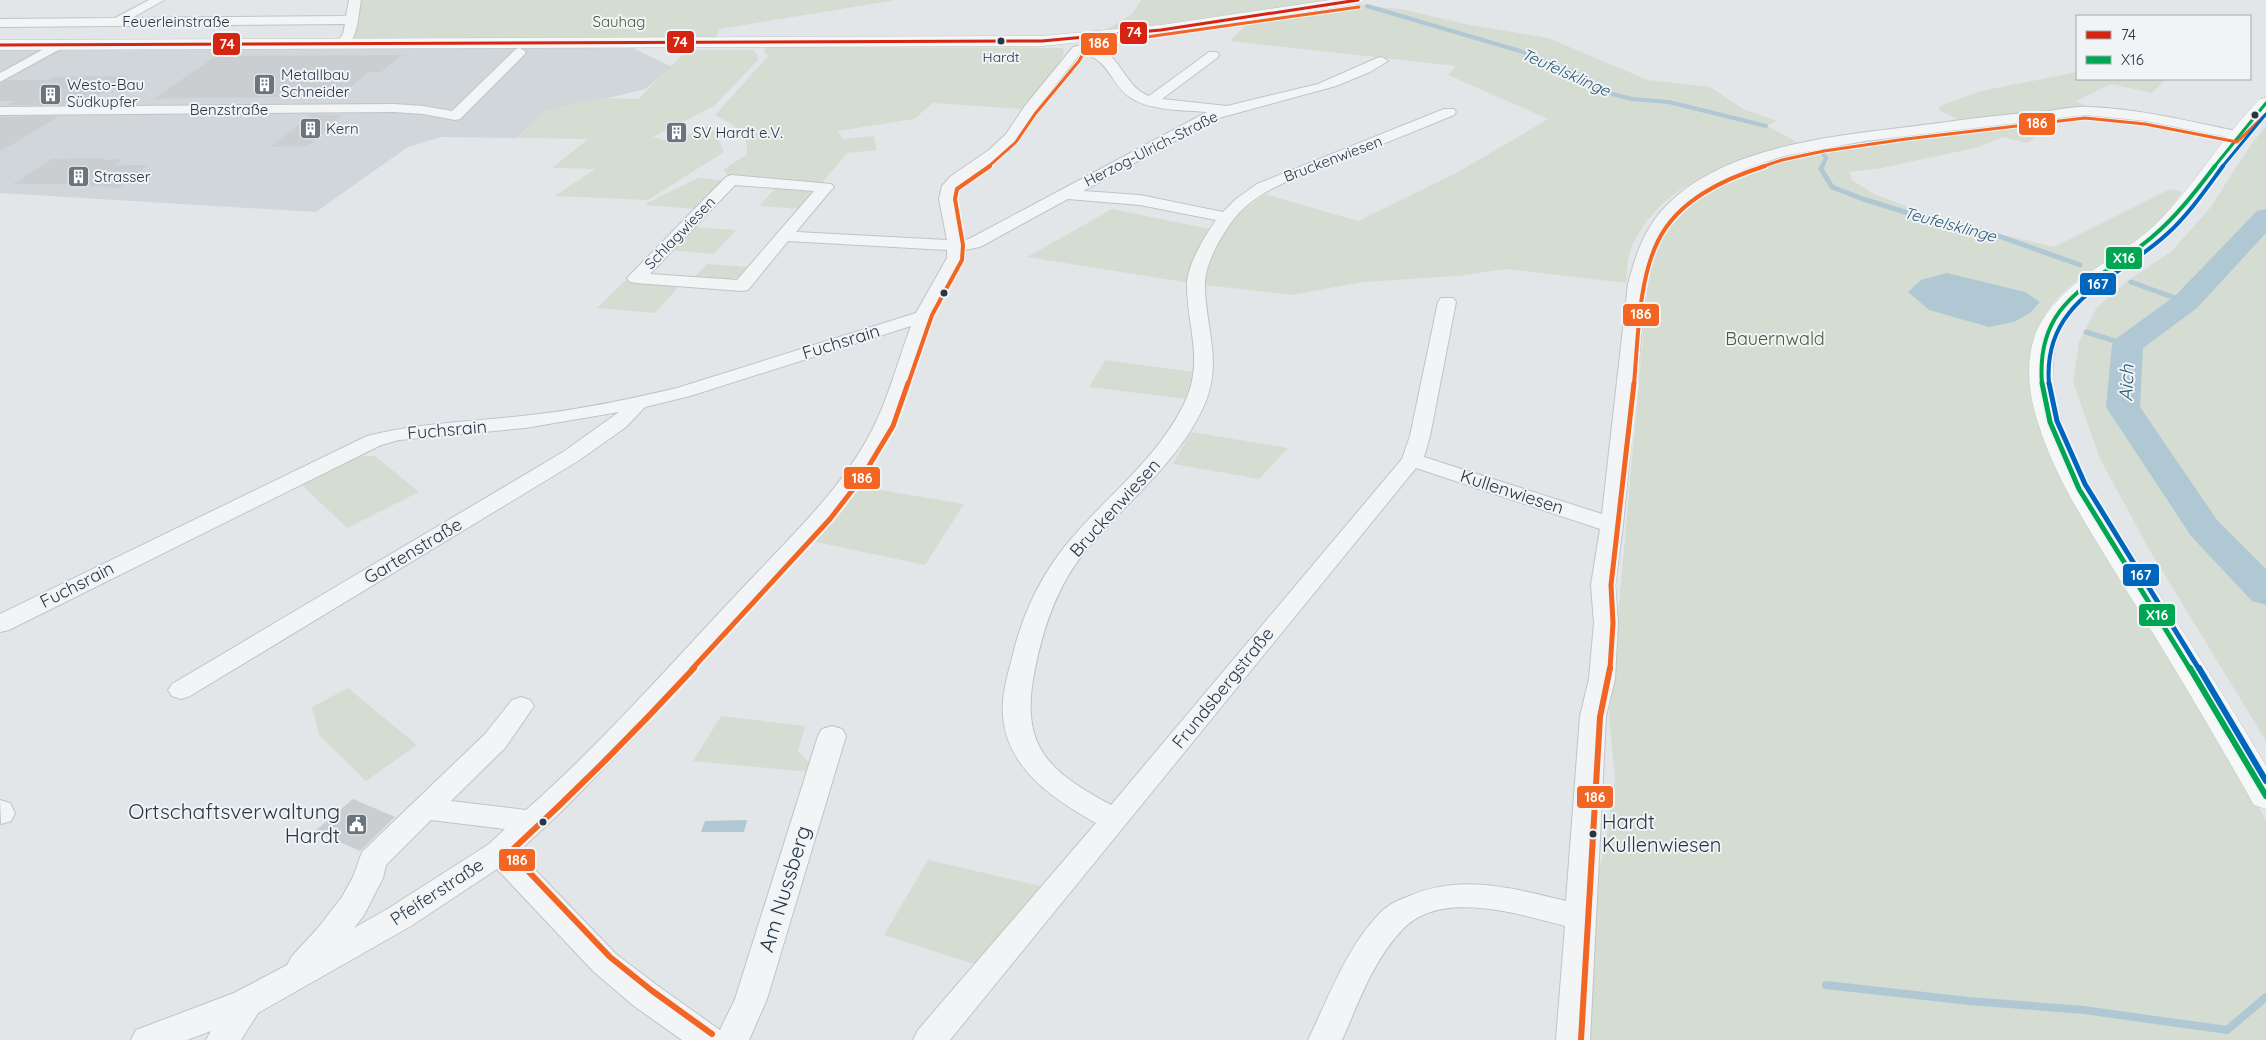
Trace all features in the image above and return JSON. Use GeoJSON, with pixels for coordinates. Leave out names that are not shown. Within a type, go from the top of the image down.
{"type":"FeatureCollection","features":[{"type":"Feature","properties":{"kind":"main road"},"geometry":{"type":"LineString","coordinates":[[0,45],[914,43],[1075,45],[1358,0]]}},
{"type":"Feature","properties":{"kind":"main road"},"geometry":{"type":"LineString","coordinates":[[2266,103],[2236,135],[2202,181],[2164,227],[2134,252],[2073,294],[2060,310],[2050,328],[2044,346],[2042,366],[2043,393],[2050,424],[2069,468],[2111,542],[2235,740],[2266,796]]}},
{"type":"Feature","properties":{"kind":"street"},"geometry":{"type":"LineString","coordinates":[[117,22],[158,0]]}},
{"type":"Feature","properties":{"kind":"street"},"geometry":{"type":"LineString","coordinates":[[342,43],[349,34],[356,0]]}},
{"type":"Feature","properties":{"kind":"street","name":"Feuerleinstraße"},"geometry":{"type":"LineString","coordinates":[[0,23],[351,20]]}},
{"type":"Feature","properties":{"kind":"street"},"geometry":{"type":"LineString","coordinates":[[0,78],[60,44]]}},
{"type":"Feature","properties":{"kind":"street"},"geometry":{"type":"LineString","coordinates":[[1075,45],[1101,55],[1130,92],[1151,101],[1226,110]]}},
{"type":"Feature","properties":{"kind":"street","name":"Pfeiferstraße"},"geometry":{"type":"LineString","coordinates":[[148,1040],[246,1003],[400,917],[499,852],[533,822],[633,722],[824,514],[854,475],[886,423],[924,316],[955,258],[956,246],[947,199],[950,186],[956,179],[994,154],[1011,138],[1075,45]]}},
{"type":"Feature","properties":{"kind":"street","name":"Benzstraße"},"geometry":{"type":"LineString","coordinates":[[0,111],[394,108],[423,110],[455,116],[520,52]]}},
{"type":"Feature","properties":{"kind":"street"},"geometry":{"type":"LineString","coordinates":[[1151,101],[1213,55]]}},
{"type":"Feature","properties":{"kind":"street","name":"Herzog-Ulrich-Straße"},"geometry":{"type":"LineString","coordinates":[[956,246],[974,243],[1174,134],[1226,110],[1315,89],[1339,81],[1382,61]]}},
{"type":"Feature","properties":{"kind":"street"},"geometry":{"type":"LineString","coordinates":[[1573,1040],[1580,917],[1588,833],[1593,716],[1602,679],[1605,632],[1603,585],[1612,525],[1637,284],[1643,257],[1651,237],[1662,221],[1675,206],[1692,192],[1740,166],[1774,154],[1869,135],[2089,111],[2133,114],[2236,135]]}},
{"type":"Feature","properties":{"kind":"street","name":"Bruckenwiesen"},"geometry":{"type":"LineString","coordinates":[[1115,820],[1078,799],[1042,771],[1029,752],[1019,730],[1016,709],[1018,689],[1026,648],[1034,622],[1054,581],[1075,550],[1167,451],[1181,431],[1196,400],[1206,358],[1196,284],[1210,238],[1225,217],[1240,203],[1272,182],[1449,112]]}},
{"type":"Feature","properties":{"kind":"street","name":"Schlagwiesen"},"geometry":{"type":"LineString","coordinates":[[731,180],[826,186],[784,236],[742,286],[636,278],[731,180]]}},
{"type":"Feature","properties":{"kind":"street"},"geometry":{"type":"LineString","coordinates":[[1066,194],[1140,200],[1225,217]]}},
{"type":"Feature","properties":{"kind":"street"},"geometry":{"type":"LineString","coordinates":[[784,236],[956,246]]}},
{"type":"Feature","properties":{"kind":"street","name":"Frundsbergstraße"},"geometry":{"type":"LineString","coordinates":[[930,1040],[1115,820],[1412,460],[1420,436],[1447,302]]}},
{"type":"Feature","properties":{"kind":"street","name":"Fuchsrain"},"geometry":{"type":"LineString","coordinates":[[0,624],[374,440],[399,434],[525,422],[638,403],[683,392],[924,316]]}},
{"type":"Feature","properties":{"kind":"street","name":"Gartenstraße"},"geometry":{"type":"LineString","coordinates":[[181,690],[558,463],[623,420],[634,410],[638,403]]}},
{"type":"Feature","properties":{"kind":"street","name":"Kullenwiesen"},"geometry":{"type":"LineString","coordinates":[[1412,460],[1612,525]]}},
{"type":"Feature","properties":{"kind":"street"},"geometry":{"type":"LineString","coordinates":[[286,982],[328,938],[353,906],[368,878],[373,860],[495,741],[521,706]]}},
{"type":"Feature","properties":{"kind":"street","name":"Am Nussberg"},"geometry":{"type":"LineString","coordinates":[[732,1040],[752,999],[832,736]]}},
{"type":"Feature","properties":{"kind":"street"},"geometry":{"type":"LineString","coordinates":[[425,809],[533,822]]}},
{"type":"Feature","properties":{"kind":"street"},"geometry":{"type":"LineString","coordinates":[[499,852],[605,963],[646,996],[708,1040]]}},
{"type":"Feature","properties":{"kind":"street"},"geometry":{"type":"LineString","coordinates":[[1325,1040],[1374,943],[1392,919],[1418,904],[1445,897],[1484,895],[1580,917]]}},
{"type":"Feature","properties":{"kind":"street"},"geometry":{"type":"LineString","coordinates":[[223,1040],[246,1003]]}},
{"type":"Feature","properties":{"kind":"shaded area"},"geometry":{"type":"Polygon","coordinates":[[[0,45],[629,46],[672,67],[645,89],[543,114],[517,138],[441,137],[408,147],[316,212],[0,193],[0,45]]]}},
{"type":"Feature","properties":{"kind":"green space","name":"Sauhag"},"geometry":{"type":"Polygon","coordinates":[[[355,0],[896,0],[720,29],[714,39],[345,40],[355,0]]]}},
{"type":"Feature","properties":{"kind":"green space"},"geometry":{"type":"Polygon","coordinates":[[[1141,0],[1349,0],[1363,5],[1406,10],[1465,24],[1548,38],[1648,80],[1710,87],[1743,109],[1777,121],[1767,126],[1799,143],[1725,166],[1701,177],[1679,191],[1660,207],[1643,226],[1631,249],[1626,283],[1506,269],[1458,276],[1363,282],[1292,295],[1196,284],[1027,257],[1112,209],[1225,232],[1241,212],[1265,194],[1358,221],[1458,172],[1548,119],[1448,75],[1456,66],[1230,41],[1256,14],[1099,34],[1132,14],[1141,0]]]}},
{"type":"Feature","properties":{"kind":"green space"},"geometry":{"type":"Polygon","coordinates":[[[767,47],[1064,49],[1059,63],[1047,80],[1021,109],[933,103],[914,119],[838,131],[842,139],[874,136],[877,150],[847,153],[822,183],[728,176],[724,169],[746,155],[746,141],[739,130],[715,115],[768,56],[763,51],[767,47]]]}},
{"type":"Feature","properties":{"kind":"green space"},"geometry":{"type":"Polygon","coordinates":[[[688,50],[754,50],[759,59],[714,106],[653,137],[672,142],[707,126],[715,132],[724,152],[648,200],[555,196],[595,169],[552,168],[588,139],[518,138],[545,111],[602,98],[638,99],[688,50]]]}},
{"type":"Feature","properties":{"kind":"green space"},"geometry":{"type":"Polygon","coordinates":[[[2076,72],[2076,80],[2165,80],[2152,93],[2111,84],[2076,101],[2089,107],[1961,121],[1938,110],[1940,106],[1981,91],[2076,72]]]}},
{"type":"Feature","properties":{"kind":"green space","name":"Bauernwald"},"geometry":{"type":"Polygon","coordinates":[[[2018,123],[2042,132],[2028,143],[2003,137],[1979,147],[1882,168],[1850,172],[1852,180],[1874,194],[1922,212],[1995,233],[2054,247],[2170,189],[2182,192],[2148,233],[2075,282],[2051,307],[2041,328],[2033,394],[2266,820],[2266,1040],[1589,1040],[1596,882],[1605,847],[1615,778],[1609,718],[1648,279],[1661,238],[1675,216],[1706,191],[1744,171],[1788,156],[1884,137],[2018,123]]]}},
{"type":"Feature","properties":{"kind":"green space"},"geometry":{"type":"Polygon","coordinates":[[[2266,126],[2266,741],[2149,549],[2100,459],[2073,382],[2079,342],[2097,307],[2126,282],[2172,251],[2210,208],[2250,146],[2266,126]]]}},
{"type":"Feature","properties":{"kind":"green space"},"geometry":{"type":"Polygon","coordinates":[[[698,178],[723,180],[695,209],[647,205],[647,203],[698,178]]]}},
{"type":"Feature","properties":{"kind":"green space"},"geometry":{"type":"Polygon","coordinates":[[[778,185],[814,191],[801,209],[759,206],[778,185]]]}},
{"type":"Feature","properties":{"kind":"green space"},"geometry":{"type":"Polygon","coordinates":[[[692,227],[736,230],[714,254],[669,250],[692,227]]]}},
{"type":"Feature","properties":{"kind":"green space"},"geometry":{"type":"Polygon","coordinates":[[[707,264],[751,267],[745,273],[731,279],[693,278],[707,264]]]}},
{"type":"Feature","properties":{"kind":"green space"},"geometry":{"type":"Polygon","coordinates":[[[626,280],[681,284],[655,313],[597,308],[626,280]]]}},
{"type":"Feature","properties":{"kind":"green space"},"geometry":{"type":"Polygon","coordinates":[[[1105,360],[1193,372],[1186,399],[1089,387],[1105,360]]]}},
{"type":"Feature","properties":{"kind":"green space"},"geometry":{"type":"Polygon","coordinates":[[[1191,432],[1288,448],[1259,479],[1173,464],[1191,432]]]}},
{"type":"Feature","properties":{"kind":"green space"},"geometry":{"type":"Polygon","coordinates":[[[353,456],[375,456],[419,492],[347,528],[299,482],[353,456]]]}},
{"type":"Feature","properties":{"kind":"green space"},"geometry":{"type":"Polygon","coordinates":[[[857,486],[964,504],[925,565],[811,541],[857,486]]]}},
{"type":"Feature","properties":{"kind":"green space"},"geometry":{"type":"Polygon","coordinates":[[[348,688],[417,745],[366,781],[319,735],[312,707],[348,688]]]}},
{"type":"Feature","properties":{"kind":"green space"},"geometry":{"type":"Polygon","coordinates":[[[721,716],[805,726],[798,751],[812,766],[810,772],[693,761],[721,716]]]}},
{"type":"Feature","properties":{"kind":"green space"},"geometry":{"type":"Polygon","coordinates":[[[928,860],[1041,886],[977,965],[884,935],[928,860]]]}},
{"type":"Feature","properties":{"kind":"water"},"geometry":{"type":"Polygon","coordinates":[[[1947,273],[2025,292],[2040,302],[2030,313],[2014,322],[1989,327],[1929,310],[1908,292],[1921,280],[1947,273]]]}},
{"type":"Feature","properties":{"kind":"water"},"geometry":{"type":"Polygon","coordinates":[[[747,820],[744,832],[701,832],[705,821],[747,820]]]}},
{"type":"Feature","properties":{"kind":"building","name":"Metallbau Schneider"},"geometry":{"type":"Polygon","coordinates":[[[402,55],[381,72],[369,72],[340,96],[153,99],[216,56],[402,55]]]}},
{"type":"Feature","properties":{"kind":"building","name":"Westo-Bau Südkupfer"},"geometry":{"type":"Polygon","coordinates":[[[130,76],[92,100],[86,100],[79,105],[9,105],[15,101],[0,101],[0,84],[7,80],[48,80],[53,77],[130,76]]]}},
{"type":"Feature","properties":{"kind":"building","name":"Kern"},"geometry":{"type":"Polygon","coordinates":[[[310,115],[341,115],[333,122],[337,122],[307,146],[271,147],[310,115]]]}},
{"type":"Feature","properties":{"kind":"building"},"geometry":{"type":"Polygon","coordinates":[[[59,116],[20,140],[0,151],[0,117],[59,116]]]}},
{"type":"Feature","properties":{"kind":"building","name":"Strasser"},"geometry":{"type":"Polygon","coordinates":[[[105,158],[103,160],[123,159],[115,165],[148,165],[118,188],[69,184],[13,184],[52,159],[105,158]]]}},
{"type":"Feature","properties":{"kind":"building","name":"Ortschaftsverwaltung Hardt"},"geometry":{"type":"Polygon","coordinates":[[[353,799],[395,817],[360,851],[315,831],[353,799]]]}},
{"type":"Feature","properties":{"kind":"waterway","name":"Teufelsklinge"},"geometry":{"type":"LineString","coordinates":[[1367,6],[1520,51],[1576,73],[1605,92],[1632,99],[1669,102],[1766,126]]}},
{"type":"Feature","properties":{"kind":"waterway","name":"Teufelsklinge"},"geometry":{"type":"LineString","coordinates":[[1821,150],[1826,158],[1822,167]]}},
{"type":"Feature","properties":{"kind":"waterway","name":"Teufelsklinge"},"geometry":{"type":"LineString","coordinates":[[1822,166],[1821,169],[1832,187],[1863,199],[1924,218],[1993,234],[2080,265]]}},
{"type":"Feature","properties":{"kind":"waterway","name":"Aich"},"geometry":{"type":"LineString","coordinates":[[2266,217],[2186,302],[2128,345],[2123,407],[2204,528],[2266,592]]}},
{"type":"Feature","properties":{"kind":"waterway","name":"Teufelsklinge"},"geometry":{"type":"LineString","coordinates":[[2131,282],[2186,302]]}},
{"type":"Feature","properties":{"kind":"waterway"},"geometry":{"type":"LineString","coordinates":[[2086,332],[2128,345]]}},
{"type":"Feature","properties":{"kind":"waterway"},"geometry":{"type":"LineString","coordinates":[[1826,985],[1969,1001],[2084,1010],[2227,1030],[2266,997]]}},
{"type":"Feature","properties":{"kind":"transit line","name":"74"},"geometry":{"type":"LineString","coordinates":[[0,45],[1042,41],[1161,30],[1358,0]]}},
{"type":"Feature","properties":{"kind":"transit line","name":"186"},"geometry":{"type":"LineString","coordinates":[[712,1034],[651,990],[610,957],[510,852],[559,807],[639,727],[830,519],[861,479],[893,426],[932,315],[962,260],[963,245],[955,199],[957,189],[999,159],[1016,142],[1035,114],[1079,61],[1084,52],[1083,46],[1359,7]]}},
{"type":"Feature","properties":{"kind":"transit line","name":"X16"},"geometry":{"type":"LineString","coordinates":[[2266,103],[2237,136],[2197,190],[2167,223],[2151,238],[2082,288],[2070,299],[2050,327],[2041,362],[2042,387],[2050,422],[2058,445],[2079,489],[2206,694],[2266,796]]}},
{"type":"Feature","properties":{"kind":"transit line","name":"186"},"geometry":{"type":"LineString","coordinates":[[1581,1040],[1600,717],[1609,680],[1613,623],[1611,585],[1619,526],[1644,285],[1658,241],[1679,212],[1708,190],[1743,173],[1782,160],[1824,151],[1906,139],[2085,118],[2145,124],[2237,142],[2266,114]]}},
{"type":"Feature","properties":{"kind":"transit line","name":"167"},"geometry":{"type":"LineString","coordinates":[[2266,114],[2237,147],[2198,200],[2169,233],[2098,284],[2074,306],[2056,333],[2052,343],[2049,365],[2051,399],[2057,421],[2074,463],[2108,524],[2207,680],[2266,781]]}},
{"type":"Feature","properties":{"kind":"place","name":"Hardt"},"geometry":{"type":"Point","coordinates":[1001,41]}},
{"type":"Feature","properties":{"kind":"place","name":"Metallbau Schneider"},"geometry":{"type":"Point","coordinates":[265,84]}},
{"type":"Feature","properties":{"kind":"place","name":"Westo-Bau Südkupfer"},"geometry":{"type":"Point","coordinates":[51,94]}},
{"type":"Feature","properties":{"kind":"place","name":"Kern"},"geometry":{"type":"Point","coordinates":[310,129]}},
{"type":"Feature","properties":{"kind":"place","name":"SV Hardt e.V."},"geometry":{"type":"Point","coordinates":[677,133]}},
{"type":"Feature","properties":{"kind":"place","name":"Strasser"},"geometry":{"type":"Point","coordinates":[78,177]}},
{"type":"Feature","properties":{"kind":"place","name":"Ortschaftsverwaltung Hardt"},"geometry":{"type":"Point","coordinates":[356,824]}},
{"type":"Feature","properties":{"kind":"place","name":"Hardt Kullenwiesen"},"geometry":{"type":"Point","coordinates":[1593,834]}}]}
